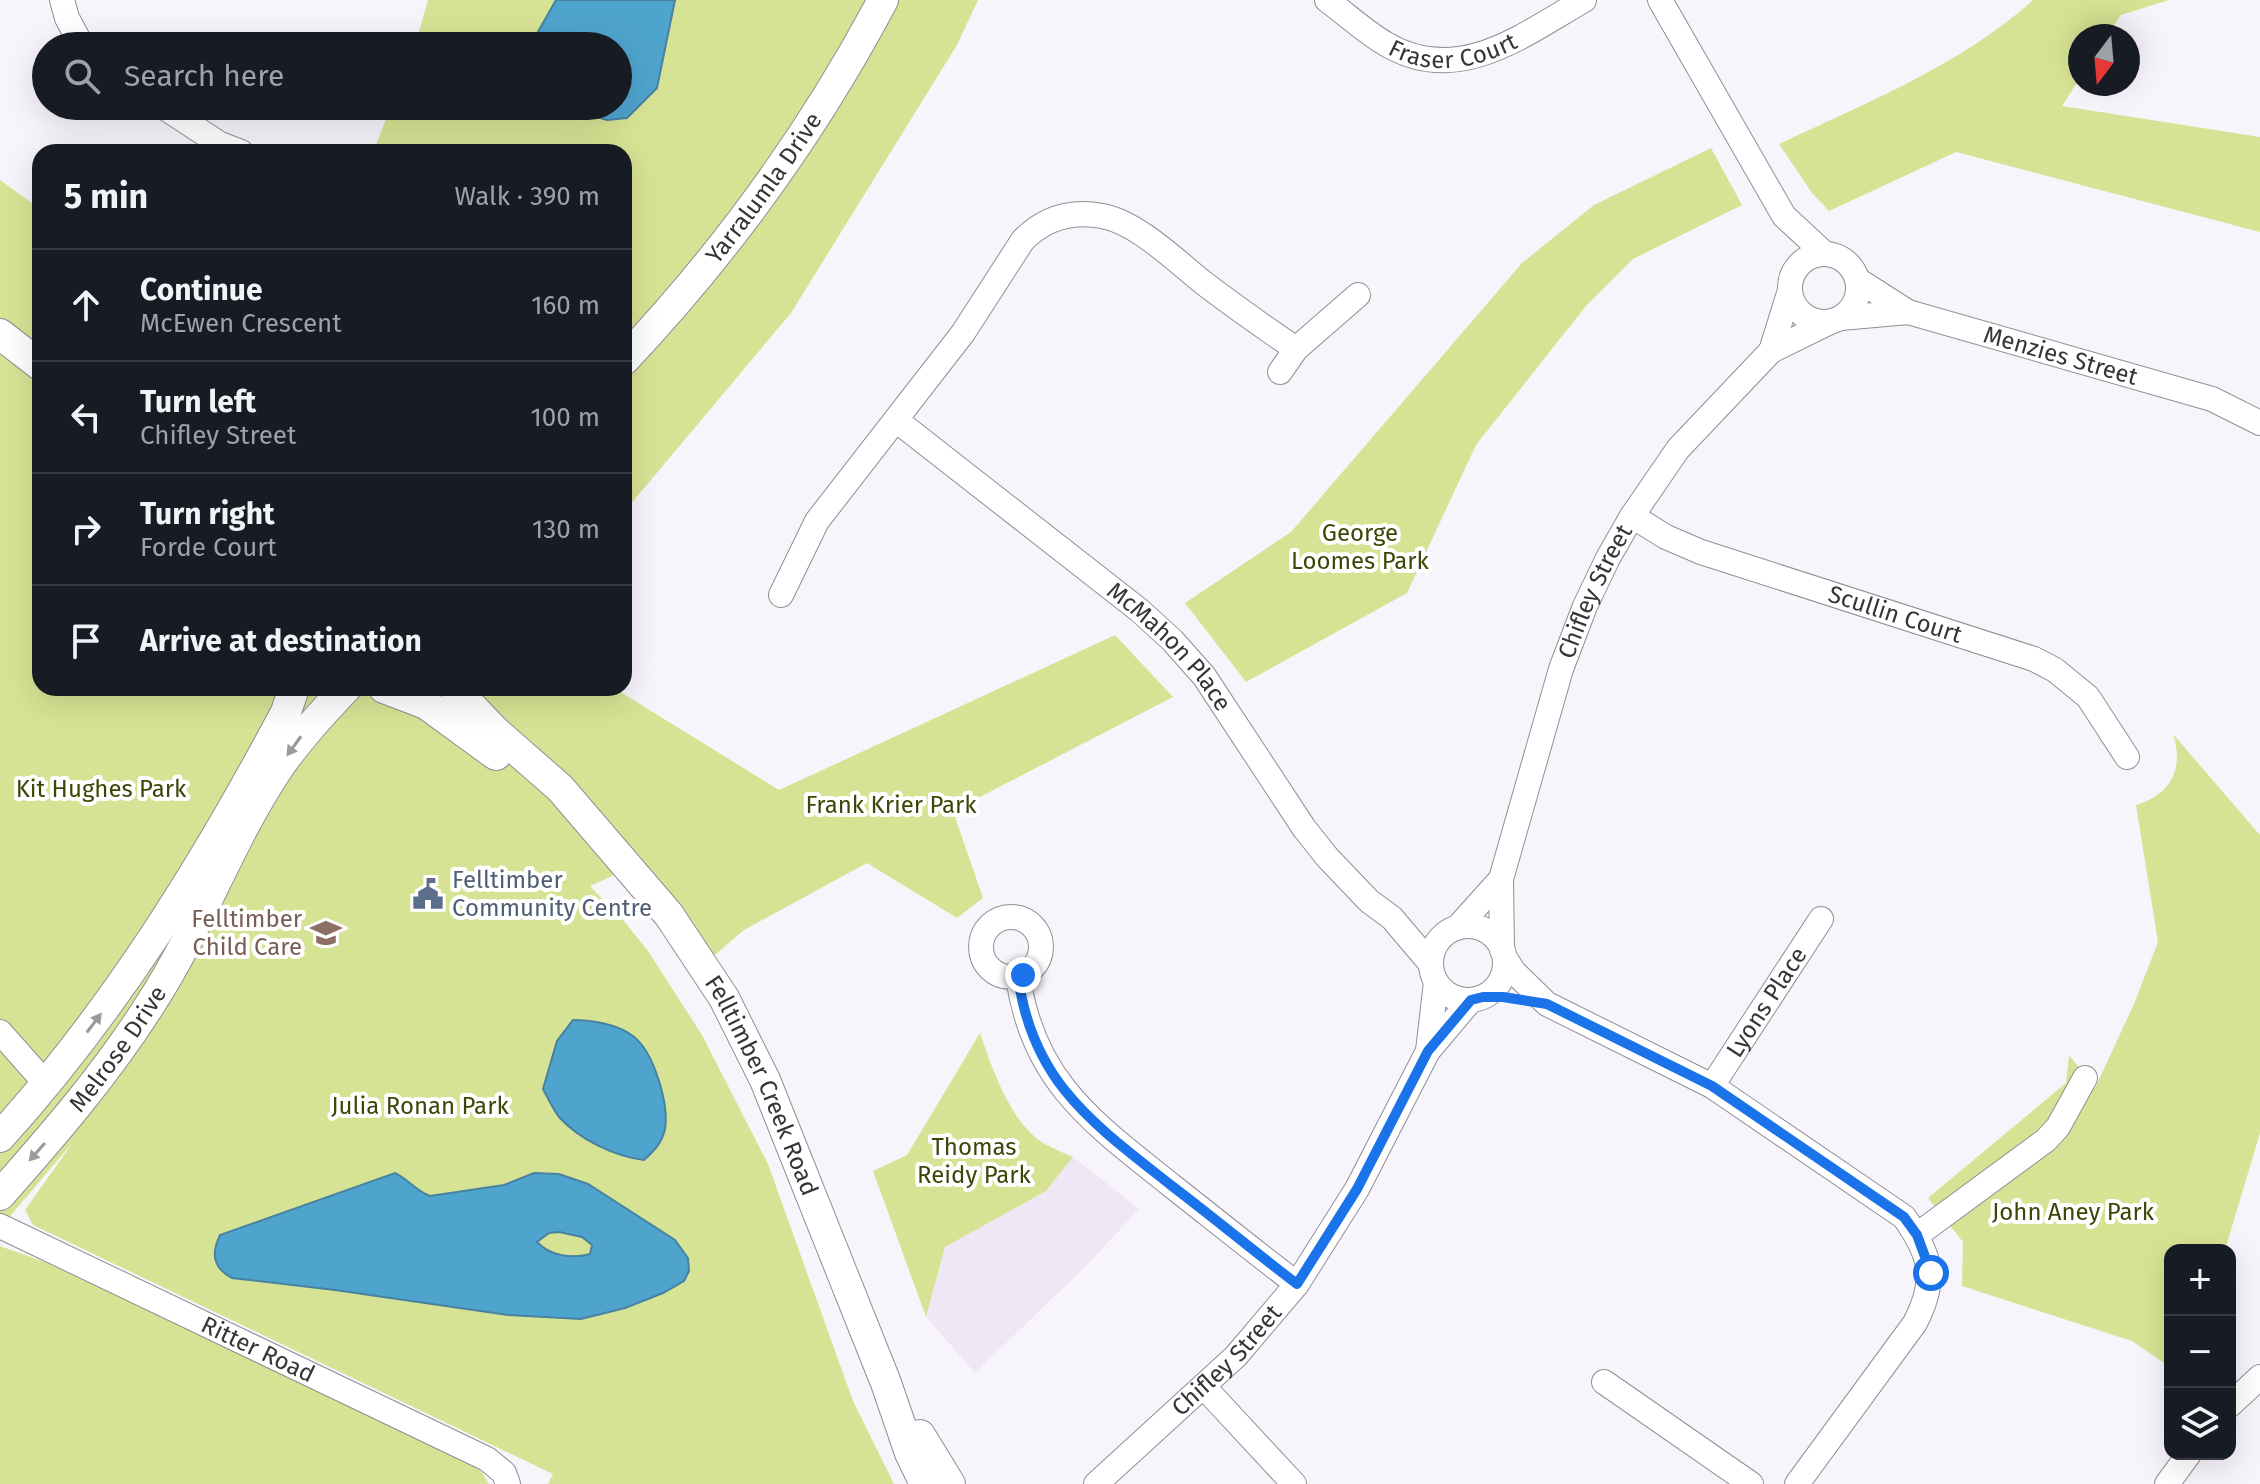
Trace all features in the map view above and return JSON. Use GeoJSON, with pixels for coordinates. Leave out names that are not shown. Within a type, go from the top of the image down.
{"type":"FeatureCollection","features":[{"type":"Feature","properties":{"kind":"main road","name":"Yarralumla Drive"},"geometry":{"type":"LineString","coordinates":[[632,351],[688,289],[765,192],[825,101],[883,0]]}},
{"type":"Feature","properties":{"kind":"main road"},"geometry":{"type":"LineString","coordinates":[[0,334],[32,359]]}},
{"type":"Feature","properties":{"kind":"main road","name":"Melrose Drive"},"geometry":{"type":"LineString","coordinates":[[0,1137],[47,1085],[122,985],[209,850],[286,712],[291,696]]}},
{"type":"Feature","properties":{"kind":"main road","name":"Melrose Drive"},"geometry":{"type":"LineString","coordinates":[[0,1195],[75,1110],[152,1003],[277,769],[302,735],[339,696]]}},
{"type":"Feature","properties":{"kind":"main road","name":"Felltimber Creek Road"},"geometry":{"type":"LineString","coordinates":[[403,696],[436,710],[481,742],[548,800],[585,820]]}},
{"type":"Feature","properties":{"kind":"main road","name":"Felltimber Creek Road"},"geometry":{"type":"LineString","coordinates":[[462,696],[496,732],[560,788],[669,915],[724,998],[765,1080],[886,1383],[910,1453],[925,1484]]}},
{"type":"Feature","properties":{"kind":"main road"},"geometry":{"type":"LineString","coordinates":[[47,1085],[75,1110]]}},
{"type":"Feature","properties":{"kind":"main road","name":"Felltimber Creek Road"},"geometry":{"type":"LineString","coordinates":[[886,1383],[950,1484]]}},
{"type":"Feature","properties":{"kind":"street"},"geometry":{"type":"LineString","coordinates":[[62,0],[74,32]]}},
{"type":"Feature","properties":{"kind":"street","name":"Fraser Court"},"geometry":{"type":"LineString","coordinates":[[1327,0],[1387,45],[1420,56],[1452,60],[1493,51],[1584,0]]}},
{"type":"Feature","properties":{"kind":"street"},"geometry":{"type":"LineString","coordinates":[[1660,0],[1784,216],[1824,253]]}},
{"type":"Feature","properties":{"kind":"street"},"geometry":{"type":"LineString","coordinates":[[183,120],[220,144]]}},
{"type":"Feature","properties":{"kind":"street"},"geometry":{"type":"LineString","coordinates":[[781,595],[817,521],[963,333],[1023,240],[1036,227],[1055,217],[1078,214],[1103,216],[1128,225],[1296,349]]}},
{"type":"Feature","properties":{"kind":"street"},"geometry":{"type":"LineString","coordinates":[[1784,216],[1793,280],[1799,311],[1819,322],[1835,320],[1856,302],[1858,280],[1854,269],[1835,255],[1813,255],[1793,280]]}},
{"type":"Feature","properties":{"kind":"street","name":"Chifley Street"},"geometry":{"type":"LineString","coordinates":[[1771,351],[1793,280]]}},
{"type":"Feature","properties":{"kind":"street","name":"Menzies Street"},"geometry":{"type":"LineString","coordinates":[[1858,280],[1908,312],[2212,399],[2260,423]]}},
{"type":"Feature","properties":{"kind":"street"},"geometry":{"type":"LineString","coordinates":[[1280,372],[1296,349],[1358,295]]}},
{"type":"Feature","properties":{"kind":"street","name":"Menzies Street"},"geometry":{"type":"LineString","coordinates":[[1835,320],[1908,312]]}},
{"type":"Feature","properties":{"kind":"street","name":"Chifley Street"},"geometry":{"type":"LineString","coordinates":[[1503,954],[1501,879],[1561,669],[1585,606],[1632,516],[1678,449],[1771,351],[1835,320]]}},
{"type":"Feature","properties":{"kind":"street","name":"Menzies Street"},"geometry":{"type":"LineString","coordinates":[[2212,399],[2260,403]]}},
{"type":"Feature","properties":{"kind":"street","name":"McMahon Place"},"geometry":{"type":"LineString","coordinates":[[896,420],[1139,610],[1172,640],[1225,704],[1319,847],[1346,879],[1392,918],[1433,973]]}},
{"type":"Feature","properties":{"kind":"street","name":"Scullin Court"},"geometry":{"type":"LineString","coordinates":[[1632,516],[1666,537],[1701,552],[2034,659],[2055,670],[2088,697],[2127,757]]}},
{"type":"Feature","properties":{"kind":"street","name":"Chifley Street"},"geometry":{"type":"LineString","coordinates":[[1452,930],[1501,879]]}},
{"type":"Feature","properties":{"kind":"street","name":"McMahon Place"},"geometry":{"type":"LineString","coordinates":[[1392,918],[1452,930]]}},
{"type":"Feature","properties":{"kind":"street","name":"Lyons Place"},"geometry":{"type":"LineString","coordinates":[[1712,1086],[1821,919]]}},
{"type":"Feature","properties":{"kind":"street"},"geometry":{"type":"LineString","coordinates":[[1547,1004],[1514,972],[1489,933],[1479,928],[1452,930],[1438,941],[1433,973],[1450,996],[1503,997],[1547,1004],[1712,1086],[1904,1217],[1917,1235],[1931,1273],[1923,1307],[1915,1323],[1797,1484]]}},
{"type":"Feature","properties":{"kind":"street"},"geometry":{"type":"LineString","coordinates":[[1477,998],[1500,981],[1504,970],[1503,954]]}},
{"type":"Feature","properties":{"kind":"street","name":"Chifley Street"},"geometry":{"type":"LineString","coordinates":[[1428,1051],[1433,973]]}},
{"type":"Feature","properties":{"kind":"street"},"geometry":{"type":"LineString","coordinates":[[1018,976],[1025,1013],[1039,1050],[1053,1075],[1083,1113],[1297,1284]]}},
{"type":"Feature","properties":{"kind":"street","name":"Chifley Street"},"geometry":{"type":"LineString","coordinates":[[1096,1484],[1236,1356],[1297,1284],[1357,1189],[1428,1051],[1477,998]]}},
{"type":"Feature","properties":{"kind":"street"},"geometry":{"type":"LineString","coordinates":[[0,1032],[47,1085]]}},
{"type":"Feature","properties":{"kind":"street"},"geometry":{"type":"LineString","coordinates":[[1917,1235],[2046,1140],[2058,1127],[2085,1078]]}},
{"type":"Feature","properties":{"kind":"street","name":"Ritter Road"},"geometry":{"type":"LineString","coordinates":[[0,1226],[487,1459],[504,1473],[508,1484]]}},
{"type":"Feature","properties":{"kind":"street"},"geometry":{"type":"LineString","coordinates":[[2236,1399],[2260,1377]]}},
{"type":"Feature","properties":{"kind":"street"},"geometry":{"type":"LineString","coordinates":[[1604,1382],[1751,1484]]}},
{"type":"Feature","properties":{"kind":"street"},"geometry":{"type":"LineString","coordinates":[[1204,1387],[1294,1484]]}},
{"type":"Feature","properties":{"kind":"street"},"geometry":{"type":"LineString","coordinates":[[2167,1484],[2185,1460]]}},
{"type":"Feature","properties":{"kind":"shaded area"},"geometry":{"type":"Polygon","coordinates":[[[1073,1157],[1139,1209],[1089,1263],[975,1373],[926,1317],[945,1247],[1046,1191],[1073,1157]]]}},
{"type":"Feature","properties":{"kind":"green space"},"geometry":{"type":"Polygon","coordinates":[[[428,0],[978,0],[957,45],[791,313],[632,502],[632,144],[376,144],[386,120],[632,120],[632,32],[419,32],[428,0]]]}},
{"type":"Feature","properties":{"kind":"green space"},"geometry":{"type":"Polygon","coordinates":[[[2033,0],[2169,0],[2121,15],[2115,24],[2068,24],[2068,96],[2062,106],[2260,137],[2260,232],[1956,152],[1829,211],[1812,193],[1779,144],[1912,81],[2005,23],[2033,0]]]}},
{"type":"Feature","properties":{"kind":"green space","name":"George Loomes Park"},"geometry":{"type":"Polygon","coordinates":[[[1711,148],[1742,205],[1633,259],[1586,306],[1476,445],[1407,593],[1246,682],[1185,603],[1291,532],[1522,263],[1594,205],[1711,148]]]}},
{"type":"Feature","properties":{"kind":"green space","name":"Julia Ronan Park"},"geometry":{"type":"Polygon","coordinates":[[[0,180],[32,203],[32,696],[627,696],[779,790],[1115,635],[1173,697],[953,811],[983,898],[957,918],[867,863],[744,930],[709,960],[632,867],[590,886],[648,951],[702,1035],[768,1164],[853,1401],[894,1484],[548,1484],[553,1474],[33,1225],[25,1210],[74,1141],[0,1228],[0,180]]]}},
{"type":"Feature","properties":{"kind":"green space","name":"John Aney Park"},"geometry":{"type":"Polygon","coordinates":[[[2173,734],[2260,835],[2260,1133],[2227,1244],[2164,1244],[2164,1363],[2132,1341],[1962,1286],[1963,1242],[1928,1198],[2066,1083],[2069,1055],[2095,1088],[2134,1004],[2158,942],[2136,805],[2159,794],[2166,787],[2176,769],[2173,734]]]}},
{"type":"Feature","properties":{"kind":"green space","name":"Thomas Reidy Park"},"geometry":{"type":"Polygon","coordinates":[[[980,1033],[1004,1094],[1022,1124],[1045,1144],[1073,1157],[1046,1191],[945,1247],[926,1317],[873,1171],[907,1155],[980,1033]]]}},
{"type":"Feature","properties":{"kind":"green space"},"geometry":{"type":"Polygon","coordinates":[[[0,1246],[50,1264],[471,1464],[482,1472],[489,1484],[0,1484],[0,1246]]]}},
{"type":"Feature","properties":{"kind":"water"},"geometry":{"type":"Polygon","coordinates":[[[556,0],[675,0],[657,88],[632,113],[632,32],[538,32],[556,0]]]}},
{"type":"Feature","properties":{"kind":"water"},"geometry":{"type":"Polygon","coordinates":[[[573,1020],[620,1028],[633,1036],[647,1054],[658,1079],[666,1118],[662,1138],[644,1160],[609,1151],[577,1133],[559,1117],[543,1089],[557,1041],[573,1020]]]}},
{"type":"Feature","properties":{"kind":"water"},"geometry":{"type":"Polygon","coordinates":[[[395,1173],[430,1196],[504,1185],[534,1173],[559,1174],[588,1184],[675,1240],[688,1258],[689,1271],[684,1281],[663,1293],[625,1308],[581,1319],[508,1315],[232,1278],[217,1265],[215,1248],[220,1235],[395,1173]],[[549,1233],[537,1242],[562,1255],[590,1254],[592,1245],[582,1237],[549,1233]]]}},
{"type":"Feature","properties":{"kind":"place","name":"Felltimber Community Centre"},"geometry":{"type":"Point","coordinates":[428,894]}},
{"type":"Feature","properties":{"kind":"place","name":"Felltimber Child Care"},"geometry":{"type":"Point","coordinates":[326,933]}},
{"type":"Feature","properties":{"kind":"route"},"geometry":{"type":"LineString","coordinates":[[1023,975],[1018,976],[1021,997],[1033,1037],[1053,1075],[1073,1102],[1105,1132],[1297,1284],[1357,1189],[1428,1051],[1471,1000],[1483,997],[1547,1004],[1712,1086],[1904,1217],[1917,1235],[1931,1273]]}},
{"type":"Feature","properties":{"kind":"park label","name":"Kit Hughes Park"},"geometry":{"type":"Point","coordinates":[101,789]}},
{"type":"Feature","properties":{"kind":"park label","name":"Frank Krier Park"},"geometry":{"type":"Point","coordinates":[891,805]}}]}
